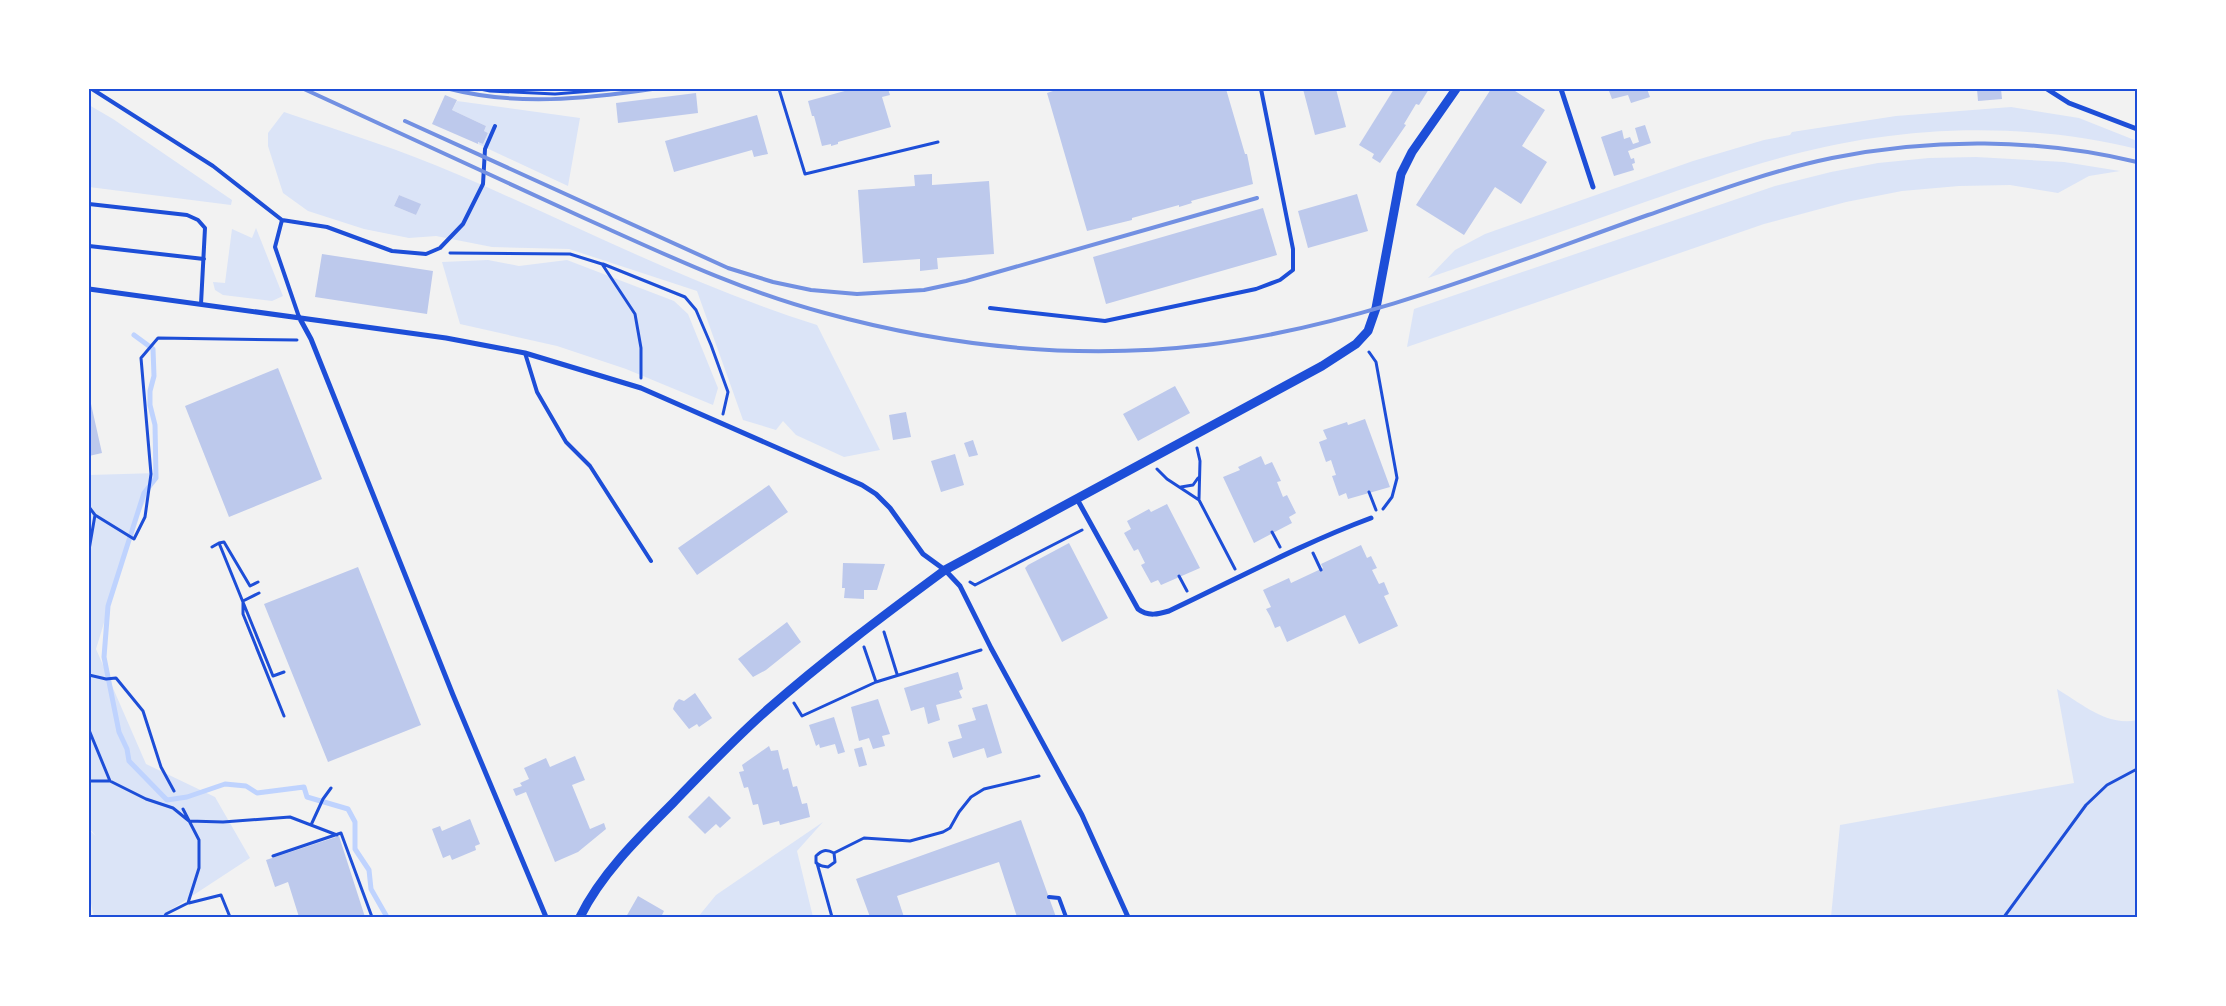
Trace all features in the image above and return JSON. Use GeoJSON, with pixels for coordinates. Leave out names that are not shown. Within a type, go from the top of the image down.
{"type":"FeatureCollection","features":[{"type":"Feature","properties":{"kind":"street"},"geometry":{"type":"LineString","coordinates":[[580,917],[612,868],[676,799],[766,711],[832,656],[945,570],[1322,366],[1362,340],[1368,331],[1376,308],[1401,174],[1412,152],[1456,89]]}},
{"type":"Feature","properties":{"kind":"street"},"geometry":{"type":"LineString","coordinates":[[1561,89],[1593,187]]}},
{"type":"Feature","properties":{"kind":"street"},"geometry":{"type":"LineString","coordinates":[[2047,89],[2069,103],[2137,129]]}},
{"type":"Feature","properties":{"kind":"street"},"geometry":{"type":"LineString","coordinates":[[89,289],[446,338],[526,353],[641,388],[862,485],[876,494],[890,508],[923,554],[945,570],[960,586],[991,648],[1082,814],[1128,917]]}},
{"type":"Feature","properties":{"kind":"street"},"geometry":{"type":"LineString","coordinates":[[299,317],[311,339],[438,659],[546,917]]}},
{"type":"Feature","properties":{"kind":"street"},"geometry":{"type":"LineString","coordinates":[[1077,499],[1138,609],[1142,612],[1156,614],[1170,612],[1283,555],[1372,518]]}},
{"type":"Feature","properties":{"kind":"lane"},"geometry":{"type":"LineString","coordinates":[[92,89],[213,166],[282,220],[327,228],[392,251],[426,254],[440,248],[464,224],[483,184],[485,149],[496,126]]}},
{"type":"Feature","properties":{"kind":"lane"},"geometry":{"type":"LineString","coordinates":[[990,308],[1105,321],[1256,289],[1280,280],[1293,270],[1293,249],[1261,89]]}},
{"type":"Feature","properties":{"kind":"lane"},"geometry":{"type":"LineString","coordinates":[[89,204],[188,215],[198,220],[205,228],[201,304]]}},
{"type":"Feature","properties":{"kind":"lane"},"geometry":{"type":"LineString","coordinates":[[282,220],[275,247],[299,317]]}},
{"type":"Feature","properties":{"kind":"lane"},"geometry":{"type":"LineString","coordinates":[[89,246],[204,259]]}},
{"type":"Feature","properties":{"kind":"lane"},"geometry":{"type":"LineString","coordinates":[[526,353],[537,392],[566,442],[590,466],[651,561]]}},
{"type":"Feature","properties":{"kind":"lane"},"geometry":{"type":"LineString","coordinates":[[1049,897],[1060,898],[1066,917]]}},
{"type":"Feature","properties":{"kind":"path"},"geometry":{"type":"LineString","coordinates":[[480,89],[555,94],[617,89]]}},
{"type":"Feature","properties":{"kind":"path"},"geometry":{"type":"LineString","coordinates":[[779,89],[805,174],[938,142]]}},
{"type":"Feature","properties":{"kind":"path"},"geometry":{"type":"LineString","coordinates":[[426,254],[480,252],[516,255],[570,254],[602,264],[686,297],[696,310],[711,344],[728,392],[723,410],[724,424]]}},
{"type":"Feature","properties":{"kind":"path"},"geometry":{"type":"LineString","coordinates":[[602,264],[635,314],[641,348],[641,388]]}},
{"type":"Feature","properties":{"kind":"path"},"geometry":{"type":"LineString","coordinates":[[89,507],[95,515],[134,539],[145,517],[151,474],[141,358],[158,338],[297,340]]}},
{"type":"Feature","properties":{"kind":"path"},"geometry":{"type":"LineString","coordinates":[[1369,352],[1376,362],[1397,478],[1392,497],[1384,510]]}},
{"type":"Feature","properties":{"kind":"path"},"geometry":{"type":"LineString","coordinates":[[1196,447],[1200,461],[1198,500]]}},
{"type":"Feature","properties":{"kind":"path"},"geometry":{"type":"LineString","coordinates":[[1157,469],[1167,479],[1198,500],[1239,576]]}},
{"type":"Feature","properties":{"kind":"path"},"geometry":{"type":"LineString","coordinates":[[1180,487],[1193,485],[1199,475]]}},
{"type":"Feature","properties":{"kind":"path"},"geometry":{"type":"LineString","coordinates":[[1368,492],[1377,512],[1388,508]]}},
{"type":"Feature","properties":{"kind":"path"},"geometry":{"type":"LineString","coordinates":[[89,550],[95,515]]}},
{"type":"Feature","properties":{"kind":"path"},"geometry":{"type":"LineString","coordinates":[[968,583],[975,585],[1085,528]]}},
{"type":"Feature","properties":{"kind":"path"},"geometry":{"type":"LineString","coordinates":[[1272,532],[1283,555]]}},
{"type":"Feature","properties":{"kind":"path"},"geometry":{"type":"LineString","coordinates":[[212,547],[224,542],[250,586],[258,582]]}},
{"type":"Feature","properties":{"kind":"path"},"geometry":{"type":"LineString","coordinates":[[1309,543],[1321,570]]}},
{"type":"Feature","properties":{"kind":"path"},"geometry":{"type":"LineString","coordinates":[[219,544],[273,676],[284,672]]}},
{"type":"Feature","properties":{"kind":"path"},"geometry":{"type":"LineString","coordinates":[[1179,576],[1192,600]]}},
{"type":"Feature","properties":{"kind":"path"},"geometry":{"type":"LineString","coordinates":[[243,600],[259,593]]}},
{"type":"Feature","properties":{"kind":"path"},"geometry":{"type":"LineString","coordinates":[[243,600],[243,614],[284,716]]}},
{"type":"Feature","properties":{"kind":"path"},"geometry":{"type":"LineString","coordinates":[[883,631],[897,674]]}},
{"type":"Feature","properties":{"kind":"path"},"geometry":{"type":"LineString","coordinates":[[864,646],[876,682]]}},
{"type":"Feature","properties":{"kind":"path"},"geometry":{"type":"LineString","coordinates":[[793,702],[802,716],[897,674],[984,650]]}},
{"type":"Feature","properties":{"kind":"path"},"geometry":{"type":"LineString","coordinates":[[89,675],[106,679],[116,678],[143,711],[161,767],[174,791]]}},
{"type":"Feature","properties":{"kind":"path"},"geometry":{"type":"LineString","coordinates":[[89,730],[110,781]]}},
{"type":"Feature","properties":{"kind":"path"},"geometry":{"type":"LineString","coordinates":[[2004,917],[2086,805],[2107,785],[2137,769]]}},
{"type":"Feature","properties":{"kind":"path"},"geometry":{"type":"LineString","coordinates":[[834,853],[864,838],[910,841],[943,832],[950,828],[959,812],[971,797],[984,789],[1039,776]]}},
{"type":"Feature","properties":{"kind":"path"},"geometry":{"type":"LineString","coordinates":[[89,781],[110,781],[146,799],[173,808],[189,822],[224,822],[290,817],[337,835],[341,834],[372,917]]}},
{"type":"Feature","properties":{"kind":"path"},"geometry":{"type":"LineString","coordinates":[[310,825],[323,799],[331,788]]}},
{"type":"Feature","properties":{"kind":"path"},"geometry":{"type":"LineString","coordinates":[[183,809],[199,840],[199,868],[188,903]]}},
{"type":"Feature","properties":{"kind":"path"},"geometry":{"type":"LineString","coordinates":[[273,856],[337,835]]}},
{"type":"Feature","properties":{"kind":"path"},"geometry":{"type":"LineString","coordinates":[[832,917],[816,863],[816,856],[820,851],[828,850],[834,853]]}},
{"type":"Feature","properties":{"kind":"path"},"geometry":{"type":"LineString","coordinates":[[816,863],[828,867],[835,862],[834,853]]}},
{"type":"Feature","properties":{"kind":"path"},"geometry":{"type":"LineString","coordinates":[[164,917],[166,914],[188,903],[221,895],[230,917]]}},
{"type":"Feature","properties":{"kind":"path"},"geometry":{"type":"LineString","coordinates":[[89,912],[90,917]]}},
{"type":"Feature","properties":{"kind":"shaded area"},"geometry":{"type":"Polygon","coordinates":[[[491,89],[599,89],[501,91],[491,89]]]}},
{"type":"Feature","properties":{"kind":"shaded area"},"geometry":{"type":"Polygon","coordinates":[[[457,101],[580,118],[568,186],[478,144],[479,142],[483,144],[488,133],[484,131],[486,126],[452,110],[457,101]]]}},
{"type":"Feature","properties":{"kind":"shaded area"},"geometry":{"type":"Polygon","coordinates":[[[89,105],[113,119],[232,200],[231,205],[89,187],[89,105]]]}},
{"type":"Feature","properties":{"kind":"shaded area"},"geometry":{"type":"Polygon","coordinates":[[[2011,107],[2079,118],[2137,141],[2137,149],[2105,142],[2040,133],[1973,130],[1907,134],[1845,143],[1787,156],[1730,173],[1428,278],[1455,250],[1485,234],[1693,161],[1764,140],[1790,135],[1792,132],[1896,116],[2011,107]]]}},
{"type":"Feature","properties":{"kind":"shaded area"},"geometry":{"type":"Polygon","coordinates":[[[284,112],[416,157],[681,274],[817,325],[880,450],[844,457],[796,435],[783,421],[776,430],[743,420],[697,291],[569,249],[492,247],[436,236],[409,238],[364,229],[308,211],[283,193],[268,146],[268,133],[284,112]],[[399,195],[394,206],[416,215],[420,204],[399,195]]]}},
{"type":"Feature","properties":{"kind":"shaded area"},"geometry":{"type":"Polygon","coordinates":[[[1976,157],[2064,162],[2120,171],[2089,176],[2058,193],[2010,185],[1959,186],[1902,191],[1846,202],[1764,224],[1407,347],[1414,309],[1775,186],[1878,163],[1929,158],[1976,157]]]}},
{"type":"Feature","properties":{"kind":"shaded area"},"geometry":{"type":"Polygon","coordinates":[[[256,228],[283,296],[272,301],[223,295],[215,290],[213,282],[225,283],[232,229],[252,238],[256,228]]]}},
{"type":"Feature","properties":{"kind":"shaded area"},"geometry":{"type":"Polygon","coordinates":[[[488,260],[519,266],[567,260],[674,301],[688,314],[718,388],[713,405],[626,369],[557,346],[460,324],[442,262],[488,260]]]}},
{"type":"Feature","properties":{"kind":"shaded area"},"geometry":{"type":"Polygon","coordinates":[[[158,473],[133,528],[96,649],[146,764],[215,797],[250,858],[160,917],[94,917],[89,894],[89,830],[96,836],[89,828],[89,475],[158,473]]]}},
{"type":"Feature","properties":{"kind":"shaded area"},"geometry":{"type":"Polygon","coordinates":[[[2057,689],[2105,717],[2115,720],[2137,720],[2137,917],[1831,917],[1840,825],[2074,783],[2057,689]]]}},
{"type":"Feature","properties":{"kind":"shaded area"},"geometry":{"type":"Polygon","coordinates":[[[823,822],[797,851],[813,917],[698,917],[716,895],[823,822]]]}},
{"type":"Feature","properties":{"kind":"building"},"geometry":{"type":"Polygon","coordinates":[[[852,89],[888,89],[890,95],[882,97],[891,127],[838,142],[838,144],[831,146],[831,144],[822,146],[808,101],[852,89]]]}},
{"type":"Feature","properties":{"kind":"building"},"geometry":{"type":"Polygon","coordinates":[[[1056,89],[1226,89],[1245,154],[1247,154],[1253,184],[1191,201],[1192,203],[1179,207],[1179,205],[1132,218],[1132,220],[1087,231],[1047,93],[1056,89]]]}},
{"type":"Feature","properties":{"kind":"building"},"geometry":{"type":"Polygon","coordinates":[[[1303,89],[1336,89],[1346,127],[1315,135],[1303,89]]]}},
{"type":"Feature","properties":{"kind":"building"},"geometry":{"type":"Polygon","coordinates":[[[1394,89],[1429,89],[1419,105],[1416,104],[1404,124],[1406,125],[1380,163],[1372,158],[1374,154],[1359,145],[1394,89]]]}},
{"type":"Feature","properties":{"kind":"building"},"geometry":{"type":"Polygon","coordinates":[[[1491,89],[1512,89],[1545,110],[1522,146],[1547,162],[1521,204],[1495,187],[1464,235],[1416,205],[1491,89]]]}},
{"type":"Feature","properties":{"kind":"building"},"geometry":{"type":"Polygon","coordinates":[[[1616,89],[1647,89],[1650,97],[1631,103],[1628,95],[1612,99],[1609,91],[1616,89]]]}},
{"type":"Feature","properties":{"kind":"building"},"geometry":{"type":"Polygon","coordinates":[[[1977,89],[2001,89],[2002,99],[1978,101],[1977,89]]]}},
{"type":"Feature","properties":{"kind":"building"},"geometry":{"type":"Polygon","coordinates":[[[696,93],[698,113],[618,123],[616,103],[696,93]]]}},
{"type":"Feature","properties":{"kind":"building"},"geometry":{"type":"Polygon","coordinates":[[[445,95],[457,100],[452,110],[486,126],[484,131],[488,133],[483,144],[478,142],[478,144],[432,124],[445,95]]]}},
{"type":"Feature","properties":{"kind":"building"},"geometry":{"type":"Polygon","coordinates":[[[757,115],[768,154],[754,157],[752,150],[674,172],[665,141],[757,115]]]}},
{"type":"Feature","properties":{"kind":"building"},"geometry":{"type":"Polygon","coordinates":[[[1645,125],[1651,143],[1628,151],[1631,159],[1634,158],[1635,163],[1632,164],[1634,170],[1614,176],[1601,137],[1622,130],[1624,139],[1630,137],[1633,144],[1639,142],[1635,128],[1645,125]]]}},
{"type":"Feature","properties":{"kind":"building"},"geometry":{"type":"Polygon","coordinates":[[[932,174],[932,185],[989,181],[994,254],[937,258],[938,269],[920,271],[920,259],[863,263],[858,190],[915,186],[914,175],[932,174]]]}},
{"type":"Feature","properties":{"kind":"building"},"geometry":{"type":"Polygon","coordinates":[[[1357,194],[1368,231],[1308,248],[1298,211],[1357,194]]]}},
{"type":"Feature","properties":{"kind":"building"},"geometry":{"type":"Polygon","coordinates":[[[399,195],[421,204],[416,215],[394,206],[399,195]]]}},
{"type":"Feature","properties":{"kind":"building"},"geometry":{"type":"Polygon","coordinates":[[[1263,208],[1277,255],[1106,304],[1093,257],[1263,208]]]}},
{"type":"Feature","properties":{"kind":"building"},"geometry":{"type":"Polygon","coordinates":[[[322,254],[433,271],[427,314],[315,297],[322,254]]]}},
{"type":"Feature","properties":{"kind":"building"},"geometry":{"type":"Polygon","coordinates":[[[278,368],[322,479],[229,517],[185,406],[278,368]]]}},
{"type":"Feature","properties":{"kind":"building"},"geometry":{"type":"Polygon","coordinates":[[[1175,386],[1190,413],[1138,441],[1123,414],[1175,386]]]}},
{"type":"Feature","properties":{"kind":"building"},"geometry":{"type":"Polygon","coordinates":[[[89,395],[102,453],[89,456],[89,395]]]}},
{"type":"Feature","properties":{"kind":"building"},"geometry":{"type":"Polygon","coordinates":[[[906,412],[911,437],[893,440],[889,415],[906,412]]]}},
{"type":"Feature","properties":{"kind":"building"},"geometry":{"type":"Polygon","coordinates":[[[1365,419],[1390,487],[1348,499],[1346,493],[1339,496],[1332,476],[1336,475],[1331,460],[1326,462],[1319,442],[1327,439],[1323,430],[1347,422],[1348,425],[1365,419]]]}},
{"type":"Feature","properties":{"kind":"building"},"geometry":{"type":"Polygon","coordinates":[[[973,440],[978,455],[969,457],[964,443],[973,440]]]}},
{"type":"Feature","properties":{"kind":"building"},"geometry":{"type":"Polygon","coordinates":[[[955,454],[964,485],[941,492],[931,461],[955,454]]]}},
{"type":"Feature","properties":{"kind":"building"},"geometry":{"type":"Polygon","coordinates":[[[1261,456],[1265,465],[1272,462],[1281,481],[1277,482],[1283,497],[1287,495],[1296,513],[1289,517],[1292,523],[1254,543],[1223,477],[1240,470],[1238,467],[1261,456]]]}},
{"type":"Feature","properties":{"kind":"building"},"geometry":{"type":"Polygon","coordinates":[[[769,485],[788,512],[697,575],[678,548],[769,485]]]}},
{"type":"Feature","properties":{"kind":"building"},"geometry":{"type":"Polygon","coordinates":[[[1167,504],[1200,568],[1161,585],[1158,580],[1151,583],[1141,565],[1145,563],[1138,549],[1134,551],[1124,533],[1131,529],[1127,521],[1149,509],[1151,512],[1167,504]]]}},
{"type":"Feature","properties":{"kind":"building"},"geometry":{"type":"Polygon","coordinates":[[[1069,543],[1108,618],[1062,642],[1025,568],[1069,543]]]}},
{"type":"Feature","properties":{"kind":"building"},"geometry":{"type":"Polygon","coordinates":[[[1361,545],[1367,558],[1371,556],[1377,568],[1372,570],[1379,584],[1384,582],[1389,594],[1384,596],[1398,626],[1359,644],[1345,615],[1287,642],[1280,626],[1275,628],[1266,609],[1271,607],[1263,590],[1289,578],[1291,583],[1323,568],[1321,564],[1361,545]]]}},
{"type":"Feature","properties":{"kind":"building"},"geometry":{"type":"Polygon","coordinates":[[[843,563],[885,564],[877,590],[864,590],[864,599],[844,598],[845,588],[842,588],[843,563]]]}},
{"type":"Feature","properties":{"kind":"building"},"geometry":{"type":"Polygon","coordinates":[[[358,567],[421,725],[328,762],[264,604],[358,567]]]}},
{"type":"Feature","properties":{"kind":"building"},"geometry":{"type":"Polygon","coordinates":[[[787,622],[801,642],[766,670],[753,677],[738,659],[787,622]]]}},
{"type":"Feature","properties":{"kind":"building"},"geometry":{"type":"Polygon","coordinates":[[[958,672],[963,689],[959,691],[962,698],[936,705],[940,720],[928,724],[924,707],[911,711],[904,688],[958,672]]]}},
{"type":"Feature","properties":{"kind":"building"},"geometry":{"type":"Polygon","coordinates":[[[695,693],[712,718],[699,727],[697,724],[689,729],[673,709],[679,699],[684,701],[695,693]]]}},
{"type":"Feature","properties":{"kind":"building"},"geometry":{"type":"Polygon","coordinates":[[[878,699],[890,734],[882,736],[885,746],[873,749],[869,738],[859,741],[851,707],[878,699]]]}},
{"type":"Feature","properties":{"kind":"building"},"geometry":{"type":"Polygon","coordinates":[[[987,704],[1002,753],[987,758],[984,748],[953,758],[948,742],[962,738],[958,725],[976,720],[972,708],[987,704]]]}},
{"type":"Feature","properties":{"kind":"building"},"geometry":{"type":"Polygon","coordinates":[[[834,717],[845,752],[838,754],[835,744],[820,748],[819,744],[816,746],[809,725],[834,717]]]}},
{"type":"Feature","properties":{"kind":"building"},"geometry":{"type":"Polygon","coordinates":[[[769,746],[771,751],[778,750],[783,770],[788,768],[793,787],[797,786],[802,804],[807,803],[810,817],[780,825],[779,821],[763,825],[758,804],[753,805],[748,787],[744,788],[739,772],[744,771],[742,765],[769,746]]]}},
{"type":"Feature","properties":{"kind":"building"},"geometry":{"type":"Polygon","coordinates":[[[862,747],[867,765],[859,767],[854,749],[862,747]]]}},
{"type":"Feature","properties":{"kind":"building"},"geometry":{"type":"Polygon","coordinates":[[[575,756],[585,780],[572,785],[590,829],[604,823],[606,829],[578,852],[555,862],[526,792],[516,796],[513,789],[522,786],[520,783],[529,779],[524,768],[546,758],[550,767],[575,756]]]}},
{"type":"Feature","properties":{"kind":"building"},"geometry":{"type":"Polygon","coordinates":[[[709,796],[731,818],[720,828],[716,824],[705,834],[688,817],[709,796]]]}},
{"type":"Feature","properties":{"kind":"building"},"geometry":{"type":"Polygon","coordinates":[[[470,819],[480,844],[475,846],[476,850],[452,860],[450,855],[443,858],[432,829],[440,826],[442,831],[470,819]]]}},
{"type":"Feature","properties":{"kind":"building"},"geometry":{"type":"Polygon","coordinates":[[[1021,820],[1056,917],[1017,917],[999,862],[897,896],[904,917],[870,917],[856,879],[1021,820]]]}},
{"type":"Feature","properties":{"kind":"building"},"geometry":{"type":"Polygon","coordinates":[[[339,836],[365,917],[299,917],[288,882],[275,887],[266,860],[339,836]]]}},
{"type":"Feature","properties":{"kind":"building"},"geometry":{"type":"Polygon","coordinates":[[[638,896],[664,911],[661,917],[626,917],[638,896]]]}},
{"type":"Feature","properties":{"kind":"waterway"},"geometry":{"type":"LineString","coordinates":[[134,335],[153,349],[154,376],[150,391],[150,405],[155,425],[156,478],[144,493],[108,606],[104,657],[119,732],[127,749],[129,761],[167,800],[187,797],[225,784],[246,786],[257,793],[304,787],[307,797],[348,809],[355,822],[355,849],[369,870],[371,889],[387,917]]}},
{"type":"Feature","properties":{"kind":"railway"},"geometry":{"type":"LineString","coordinates":[[304,89],[643,245],[732,283],[763,294],[825,313],[919,334],[966,342],[1062,350],[1110,351],[1206,345],[1263,336],[1319,324],[1375,309],[1485,274],[1648,215],[1785,169],[1869,151],[1946,144],[2023,145],[2062,148],[2137,162]]}},
{"type":"Feature","properties":{"kind":"railway"},"geometry":{"type":"LineString","coordinates":[[450,89],[500,98],[525,99],[576,98],[652,89]]}},
{"type":"Feature","properties":{"kind":"railway"},"geometry":{"type":"LineString","coordinates":[[405,121],[728,268],[773,282],[811,290],[857,294],[924,290],[966,281],[1257,198]]}}]}
